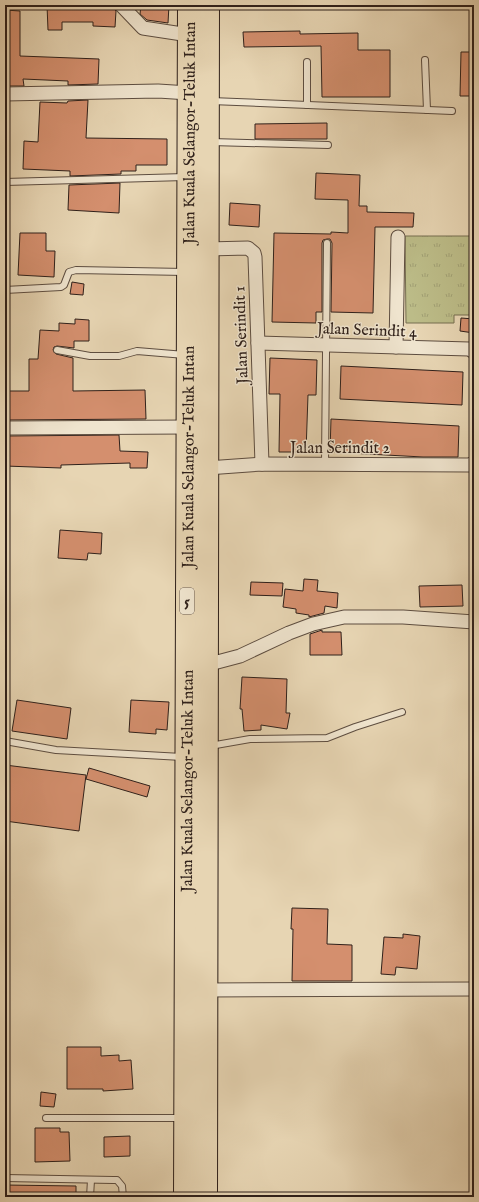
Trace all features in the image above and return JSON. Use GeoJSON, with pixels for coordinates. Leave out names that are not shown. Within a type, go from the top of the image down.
{"type":"FeatureCollection","features":[{"type":"Feature","properties":{"kind":"highway","name":"Jalan Kuala Selangor-Teluk Intan"},"geometry":{"type":"LineString","coordinates":[[189,5],[189,35],[198,97],[207,142],[206,1197]]}},
{"type":"Feature","properties":{"kind":"highway","name":"Jalan Kuala Selangor-Teluk Intan"},"geometry":{"type":"LineString","coordinates":[[186,1197],[188,177],[208,5]]}},
{"type":"Feature","properties":{"kind":"street"},"geometry":{"type":"LineString","coordinates":[[121,5],[142,28],[189,35]]}},
{"type":"Feature","properties":{"kind":"street"},"geometry":{"type":"LineString","coordinates":[[5,94],[158,91],[198,97]]}},
{"type":"Feature","properties":{"kind":"street"},"geometry":{"type":"LineString","coordinates":[[396,347],[398,237]]}},
{"type":"Feature","properties":{"kind":"street","name":"Jalan Serindit 1"},"geometry":{"type":"LineString","coordinates":[[207,249],[244,247],[248,248],[254,253],[262,464]]}},
{"type":"Feature","properties":{"kind":"street","name":"Jalan Serindit 4"},"geometry":{"type":"LineString","coordinates":[[258,343],[468,349],[474,352]]}},
{"type":"Feature","properties":{"kind":"street"},"geometry":{"type":"LineString","coordinates":[[5,428],[188,426]]}},
{"type":"Feature","properties":{"kind":"street","name":"Jalan Serindit 2"},"geometry":{"type":"LineString","coordinates":[[207,468],[262,464],[474,464]]}},
{"type":"Feature","properties":{"kind":"street"},"geometry":{"type":"LineString","coordinates":[[206,665],[240,656],[289,633],[344,617],[403,617],[474,622]]}},
{"type":"Feature","properties":{"kind":"street"},"geometry":{"type":"LineString","coordinates":[[206,990],[474,989]]}},
{"type":"Feature","properties":{"kind":"lane"},"geometry":{"type":"LineString","coordinates":[[425,60],[427,110]]}},
{"type":"Feature","properties":{"kind":"lane"},"geometry":{"type":"LineString","coordinates":[[307,62],[307,105]]}},
{"type":"Feature","properties":{"kind":"lane"},"geometry":{"type":"LineString","coordinates":[[198,97],[307,105],[452,111]]}},
{"type":"Feature","properties":{"kind":"lane"},"geometry":{"type":"LineString","coordinates":[[207,142],[328,145]]}},
{"type":"Feature","properties":{"kind":"lane"},"geometry":{"type":"LineString","coordinates":[[5,182],[188,177]]}},
{"type":"Feature","properties":{"kind":"lane"},"geometry":{"type":"LineString","coordinates":[[325,464],[327,243]]}},
{"type":"Feature","properties":{"kind":"lane"},"geometry":{"type":"LineString","coordinates":[[5,290],[62,287],[69,272],[76,270],[188,272]]}},
{"type":"Feature","properties":{"kind":"lane"},"geometry":{"type":"LineString","coordinates":[[57,350],[90,356],[119,356],[137,351],[188,356]]}},
{"type":"Feature","properties":{"kind":"lane"},"geometry":{"type":"LineString","coordinates":[[206,747],[257,739],[327,738],[355,727],[402,712]]}},
{"type":"Feature","properties":{"kind":"lane"},"geometry":{"type":"LineString","coordinates":[[5,741],[56,750],[187,757]]}},
{"type":"Feature","properties":{"kind":"lane"},"geometry":{"type":"LineString","coordinates":[[46,1118],[186,1118]]}},
{"type":"Feature","properties":{"kind":"lane"},"geometry":{"type":"LineString","coordinates":[[5,1178],[117,1180],[122,1186],[123,1197]]}},
{"type":"Feature","properties":{"kind":"lane"},"geometry":{"type":"LineString","coordinates":[[90,1197],[91,1180]]}},
{"type":"Feature","properties":{"kind":"green space"},"geometry":{"type":"Polygon","coordinates":[[[405,236],[474,236],[474,315],[454,315],[454,323],[406,323],[405,236]]]}},
{"type":"Feature","properties":{"kind":"building"},"geometry":{"type":"Polygon","coordinates":[[[47,5],[92,5],[92,8],[114,9],[116,11],[115,27],[93,26],[93,22],[62,22],[62,30],[48,30],[47,5]]]}},
{"type":"Feature","properties":{"kind":"building"},"geometry":{"type":"Polygon","coordinates":[[[141,5],[169,5],[168,23],[147,20],[140,14],[141,5]]]}},
{"type":"Feature","properties":{"kind":"building"},"geometry":{"type":"Polygon","coordinates":[[[5,10],[20,11],[20,56],[99,59],[98,84],[68,85],[68,81],[23,79],[24,86],[5,86],[5,10]]]}},
{"type":"Feature","properties":{"kind":"building"},"geometry":{"type":"Polygon","coordinates":[[[300,31],[300,34],[358,33],[358,50],[390,50],[390,97],[322,97],[321,46],[244,47],[243,32],[300,31]]]}},
{"type":"Feature","properties":{"kind":"building"},"geometry":{"type":"Polygon","coordinates":[[[461,52],[474,52],[474,96],[460,96],[461,52]]]}},
{"type":"Feature","properties":{"kind":"building"},"geometry":{"type":"Polygon","coordinates":[[[88,100],[86,138],[167,139],[167,165],[136,165],[136,171],[121,171],[121,174],[70,176],[70,171],[23,169],[24,141],[38,142],[40,102],[67,103],[68,101],[88,100]]]}},
{"type":"Feature","properties":{"kind":"building"},"geometry":{"type":"Polygon","coordinates":[[[327,123],[327,139],[255,139],[255,124],[327,123]]]}},
{"type":"Feature","properties":{"kind":"building"},"geometry":{"type":"Polygon","coordinates":[[[316,173],[360,175],[359,206],[367,206],[367,212],[414,213],[413,227],[375,227],[373,313],[331,312],[332,243],[330,239],[327,239],[323,240],[322,243],[322,312],[316,312],[316,323],[272,322],[274,233],[348,233],[348,200],[315,199],[316,173]]]}},
{"type":"Feature","properties":{"kind":"building"},"geometry":{"type":"Polygon","coordinates":[[[120,183],[119,213],[68,210],[69,185],[120,183]]]}},
{"type":"Feature","properties":{"kind":"building"},"geometry":{"type":"Polygon","coordinates":[[[230,203],[260,205],[259,227],[229,225],[230,203]]]}},
{"type":"Feature","properties":{"kind":"building"},"geometry":{"type":"Polygon","coordinates":[[[20,233],[46,233],[46,251],[55,251],[54,277],[18,275],[20,233]]]}},
{"type":"Feature","properties":{"kind":"building"},"geometry":{"type":"Polygon","coordinates":[[[72,282],[84,284],[83,295],[70,294],[72,282]]]}},
{"type":"Feature","properties":{"kind":"building"},"geometry":{"type":"Polygon","coordinates":[[[461,318],[474,319],[474,333],[460,331],[461,318]]]}},
{"type":"Feature","properties":{"kind":"building"},"geometry":{"type":"Polygon","coordinates":[[[75,319],[89,320],[89,341],[74,341],[74,348],[57,346],[54,347],[53,350],[56,354],[73,358],[73,391],[145,390],[146,419],[5,420],[5,391],[29,391],[29,359],[38,359],[40,330],[59,331],[59,323],[75,324],[75,319]]]}},
{"type":"Feature","properties":{"kind":"building"},"geometry":{"type":"Polygon","coordinates":[[[270,358],[317,360],[316,395],[308,395],[306,452],[279,452],[280,394],[269,394],[270,358]]]}},
{"type":"Feature","properties":{"kind":"building"},"geometry":{"type":"Polygon","coordinates":[[[341,366],[463,372],[462,405],[340,399],[341,366]]]}},
{"type":"Feature","properties":{"kind":"building"},"geometry":{"type":"Polygon","coordinates":[[[331,419],[459,426],[458,457],[423,457],[330,452],[331,419]]]}},
{"type":"Feature","properties":{"kind":"building"},"geometry":{"type":"Polygon","coordinates":[[[119,435],[120,451],[148,452],[147,468],[130,468],[130,463],[61,465],[61,468],[5,466],[5,436],[119,435]]]}},
{"type":"Feature","properties":{"kind":"building"},"geometry":{"type":"Polygon","coordinates":[[[60,530],[102,533],[101,554],[88,553],[87,560],[58,558],[60,530]]]}},
{"type":"Feature","properties":{"kind":"building"},"geometry":{"type":"Polygon","coordinates":[[[304,579],[318,580],[317,591],[338,593],[337,608],[325,606],[324,613],[309,617],[309,615],[296,613],[296,609],[283,607],[285,589],[303,591],[304,579]]]}},
{"type":"Feature","properties":{"kind":"building"},"geometry":{"type":"Polygon","coordinates":[[[251,582],[283,583],[282,596],[250,595],[251,582]]]}},
{"type":"Feature","properties":{"kind":"building"},"geometry":{"type":"Polygon","coordinates":[[[462,585],[463,606],[420,607],[419,586],[462,585]]]}},
{"type":"Feature","properties":{"kind":"building"},"geometry":{"type":"Polygon","coordinates":[[[322,630],[322,632],[341,632],[342,655],[310,655],[310,634],[322,630]]]}},
{"type":"Feature","properties":{"kind":"building"},"geometry":{"type":"Polygon","coordinates":[[[242,677],[287,679],[286,713],[290,713],[287,729],[261,725],[261,730],[244,731],[242,709],[240,709],[242,677]]]}},
{"type":"Feature","properties":{"kind":"building"},"geometry":{"type":"Polygon","coordinates":[[[17,700],[71,708],[67,739],[12,731],[17,700]]]}},
{"type":"Feature","properties":{"kind":"building"},"geometry":{"type":"Polygon","coordinates":[[[131,700],[169,702],[167,730],[156,729],[156,734],[129,732],[131,700]]]}},
{"type":"Feature","properties":{"kind":"building"},"geometry":{"type":"Polygon","coordinates":[[[5,765],[86,775],[79,831],[5,821],[5,765]]]}},
{"type":"Feature","properties":{"kind":"building"},"geometry":{"type":"Polygon","coordinates":[[[89,768],[150,786],[147,797],[86,779],[89,768]]]}},
{"type":"Feature","properties":{"kind":"building"},"geometry":{"type":"Polygon","coordinates":[[[292,908],[328,909],[327,944],[352,945],[352,981],[292,981],[292,908]]]}},
{"type":"Feature","properties":{"kind":"building"},"geometry":{"type":"Polygon","coordinates":[[[403,934],[420,936],[417,969],[396,967],[395,975],[381,974],[384,937],[403,938],[403,934]]]}},
{"type":"Feature","properties":{"kind":"building"},"geometry":{"type":"Polygon","coordinates":[[[67,1047],[101,1047],[101,1056],[119,1055],[119,1061],[131,1060],[133,1089],[103,1091],[103,1089],[67,1089],[67,1047]]]}},
{"type":"Feature","properties":{"kind":"building"},"geometry":{"type":"Polygon","coordinates":[[[41,1092],[56,1094],[54,1107],[40,1106],[41,1092]]]}},
{"type":"Feature","properties":{"kind":"building"},"geometry":{"type":"Polygon","coordinates":[[[35,1128],[60,1128],[60,1132],[69,1132],[70,1161],[35,1162],[35,1128]]]}},
{"type":"Feature","properties":{"kind":"building"},"geometry":{"type":"Polygon","coordinates":[[[130,1136],[130,1156],[104,1157],[104,1137],[130,1136]]]}},
{"type":"Feature","properties":{"kind":"building"},"geometry":{"type":"Polygon","coordinates":[[[5,1185],[76,1186],[76,1197],[5,1197],[5,1185]]]}}]}
